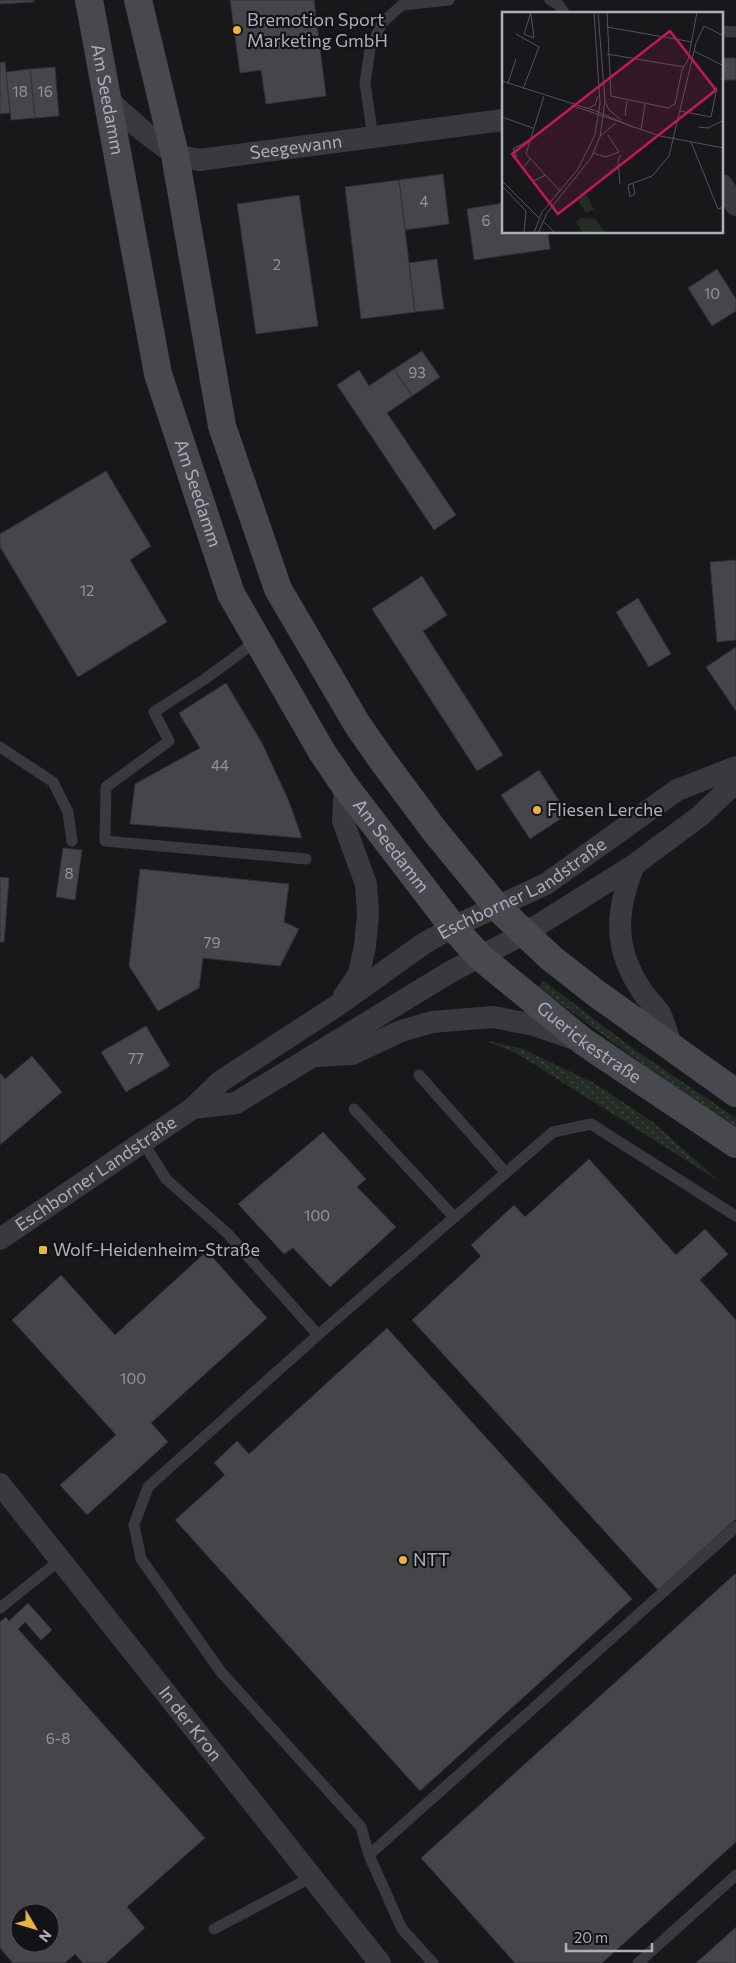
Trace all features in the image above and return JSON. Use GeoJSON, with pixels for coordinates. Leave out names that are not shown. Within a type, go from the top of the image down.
{"type":"FeatureCollection","features":[{"type":"Feature","properties":{"kind":"main road","name":"Am Seedamm"},"geometry":{"type":"LineString","coordinates":[[89,0],[158,374],[231,594],[322,752],[345,786],[453,927]]}},
{"type":"Feature","properties":{"kind":"main road"},"geometry":{"type":"LineString","coordinates":[[138,0],[175,155],[222,426],[278,589],[357,724],[434,830],[497,907],[551,958],[736,1093]]}},
{"type":"Feature","properties":{"kind":"main road","name":"Guerickestraße"},"geometry":{"type":"LineString","coordinates":[[453,927],[479,956],[584,1042],[736,1144]]}},
{"type":"Feature","properties":{"kind":"street","name":"Seegewann"},"geometry":{"type":"LineString","coordinates":[[108,100],[143,131],[175,155],[199,160],[502,120]]}},
{"type":"Feature","properties":{"kind":"street"},"geometry":{"type":"LineString","coordinates":[[724,189],[736,205]]}},
{"type":"Feature","properties":{"kind":"street","name":"Eschborner Landstraße"},"geometry":{"type":"LineString","coordinates":[[0,1239],[192,1108],[221,1081],[338,1005],[423,944],[453,927],[546,884],[677,790],[736,767]]}},
{"type":"Feature","properties":{"kind":"street","name":"Eschborner Landstraße"},"geometry":{"type":"LineString","coordinates":[[192,1108],[236,1103],[450,972],[524,934],[634,865],[700,816],[736,782]]}},
{"type":"Feature","properties":{"kind":"street","name":"Eschborner Landstraße"},"geometry":{"type":"LineString","coordinates":[[338,1005],[359,974],[365,946],[368,914],[366,884],[344,820],[345,786]]}},
{"type":"Feature","properties":{"kind":"street"},"geometry":{"type":"LineString","coordinates":[[634,865],[621,909],[620,939],[626,963],[640,989],[660,1014],[672,1048]]}},
{"type":"Feature","properties":{"kind":"street","name":"Eschborner Landstraße"},"geometry":{"type":"LineString","coordinates":[[313,1056],[352,1054],[401,1030],[432,1022],[493,1017],[534,1025],[584,1042]]}},
{"type":"Feature","properties":{"kind":"street","name":"In der Kron"},"geometry":{"type":"LineString","coordinates":[[0,1484],[380,1963]]}},
{"type":"Feature","properties":{"kind":"lane"},"geometry":{"type":"LineString","coordinates":[[374,137],[365,83],[370,48],[382,23],[402,5],[449,0]]}},
{"type":"Feature","properties":{"kind":"lane"},"geometry":{"type":"LineString","coordinates":[[550,0],[559,5],[564,12]]}},
{"type":"Feature","properties":{"kind":"lane"},"geometry":{"type":"LineString","coordinates":[[258,640],[205,680],[154,712],[169,741],[106,787],[105,841],[306,860]]}},
{"type":"Feature","properties":{"kind":"lane"},"geometry":{"type":"LineString","coordinates":[[0,747],[53,782],[68,812],[72,841]]}},
{"type":"Feature","properties":{"kind":"lane"},"geometry":{"type":"LineString","coordinates":[[419,1075],[506,1173]]}},
{"type":"Feature","properties":{"kind":"lane"},"geometry":{"type":"LineString","coordinates":[[354,1109],[454,1217]]}},
{"type":"Feature","properties":{"kind":"lane"},"geometry":{"type":"LineString","coordinates":[[433,1963],[402,1929],[369,1855],[361,1827],[221,1672],[140,1560],[134,1525],[148,1487],[318,1335],[553,1132],[590,1124],[736,1216]]}},
{"type":"Feature","properties":{"kind":"lane"},"geometry":{"type":"LineString","coordinates":[[143,1142],[166,1179],[228,1234],[318,1335]]}},
{"type":"Feature","properties":{"kind":"lane"},"geometry":{"type":"LineString","coordinates":[[369,1855],[736,1527]]}},
{"type":"Feature","properties":{"kind":"lane"},"geometry":{"type":"LineString","coordinates":[[0,1608],[60,1560]]}},
{"type":"Feature","properties":{"kind":"lane"},"geometry":{"type":"LineString","coordinates":[[638,1963],[736,1875]]}},
{"type":"Feature","properties":{"kind":"lane"},"geometry":{"type":"LineString","coordinates":[[214,1929],[312,1877]]}},
{"type":"Feature","properties":{"kind":"shaded area"},"geometry":{"type":"Polygon","coordinates":[[[544,981],[635,1050],[736,1118],[736,1128],[652,1071],[538,987],[544,981]]]}},
{"type":"Feature","properties":{"kind":"shaded area"},"geometry":{"type":"Polygon","coordinates":[[[484,1040],[523,1049],[594,1083],[654,1123],[719,1181],[516,1053],[484,1040]]]}},
{"type":"Feature","properties":{"kind":"building"},"geometry":{"type":"Polygon","coordinates":[[[0,0],[34,0],[34,2],[0,4],[0,0]]]}},
{"type":"Feature","properties":{"kind":"building"},"geometry":{"type":"Polygon","coordinates":[[[230,0],[314,0],[326,96],[266,104],[261,70],[240,73],[230,0]]]}},
{"type":"Feature","properties":{"kind":"building"},"geometry":{"type":"Polygon","coordinates":[[[724,58],[736,58],[736,80],[724,80],[724,58]]]}},
{"type":"Feature","properties":{"kind":"building"},"geometry":{"type":"Polygon","coordinates":[[[5,62],[10,113],[0,114],[0,63],[5,62]]]}},
{"type":"Feature","properties":{"kind":"building"},"geometry":{"type":"Polygon","coordinates":[[[55,67],[59,116],[35,118],[30,69],[55,67]]]}},
{"type":"Feature","properties":{"kind":"building"},"geometry":{"type":"Polygon","coordinates":[[[30,69],[35,118],[11,120],[6,72],[30,69]]]}},
{"type":"Feature","properties":{"kind":"building"},"geometry":{"type":"Polygon","coordinates":[[[443,174],[449,224],[405,230],[399,180],[443,174]]]}},
{"type":"Feature","properties":{"kind":"building"},"geometry":{"type":"Polygon","coordinates":[[[399,180],[415,312],[361,319],[345,187],[399,180]]]}},
{"type":"Feature","properties":{"kind":"building"},"geometry":{"type":"Polygon","coordinates":[[[299,195],[318,326],[256,334],[237,204],[299,195]]]}},
{"type":"Feature","properties":{"kind":"building"},"geometry":{"type":"Polygon","coordinates":[[[502,203],[502,234],[548,234],[550,249],[474,260],[467,209],[502,203]]]}},
{"type":"Feature","properties":{"kind":"building"},"geometry":{"type":"Polygon","coordinates":[[[437,259],[444,309],[415,312],[409,263],[437,259]]]}},
{"type":"Feature","properties":{"kind":"building"},"geometry":{"type":"Polygon","coordinates":[[[717,269],[736,299],[736,311],[712,326],[688,288],[717,269]]]}},
{"type":"Feature","properties":{"kind":"building"},"geometry":{"type":"Polygon","coordinates":[[[422,351],[440,377],[412,396],[394,369],[422,351]]]}},
{"type":"Feature","properties":{"kind":"building"},"geometry":{"type":"Polygon","coordinates":[[[394,369],[412,396],[387,413],[456,515],[434,530],[337,385],[359,370],[369,386],[394,369]]]}},
{"type":"Feature","properties":{"kind":"building"},"geometry":{"type":"Polygon","coordinates":[[[106,471],[151,546],[130,560],[167,622],[78,677],[0,547],[0,534],[106,471]]]}},
{"type":"Feature","properties":{"kind":"building"},"geometry":{"type":"Polygon","coordinates":[[[736,560],[736,640],[717,642],[710,562],[736,560]]]}},
{"type":"Feature","properties":{"kind":"building"},"geometry":{"type":"Polygon","coordinates":[[[422,576],[447,615],[423,631],[503,755],[477,771],[372,609],[422,576]]]}},
{"type":"Feature","properties":{"kind":"building"},"geometry":{"type":"Polygon","coordinates":[[[638,598],[671,654],[649,667],[616,612],[638,598]]]}},
{"type":"Feature","properties":{"kind":"building"},"geometry":{"type":"Polygon","coordinates":[[[736,647],[736,711],[706,667],[736,647]]]}},
{"type":"Feature","properties":{"kind":"building"},"geometry":{"type":"Polygon","coordinates":[[[226,683],[262,743],[288,799],[302,838],[130,824],[135,784],[200,748],[179,713],[226,683]]]}},
{"type":"Feature","properties":{"kind":"building"},"geometry":{"type":"Polygon","coordinates":[[[539,770],[568,814],[530,839],[501,795],[539,770]]]}},
{"type":"Feature","properties":{"kind":"building"},"geometry":{"type":"Polygon","coordinates":[[[63,848],[82,850],[75,900],[56,897],[63,848]]]}},
{"type":"Feature","properties":{"kind":"building"},"geometry":{"type":"Polygon","coordinates":[[[140,869],[289,884],[284,922],[299,929],[280,966],[203,958],[199,988],[158,1011],[129,966],[140,869]]]}},
{"type":"Feature","properties":{"kind":"building"},"geometry":{"type":"Polygon","coordinates":[[[0,877],[9,878],[4,942],[0,942],[0,877]]]}},
{"type":"Feature","properties":{"kind":"building"},"geometry":{"type":"Polygon","coordinates":[[[146,1026],[170,1066],[126,1092],[101,1052],[146,1026]]]}},
{"type":"Feature","properties":{"kind":"building"},"geometry":{"type":"Polygon","coordinates":[[[32,1056],[62,1092],[0,1145],[0,1073],[5,1079],[32,1056]]]}},
{"type":"Feature","properties":{"kind":"building"},"geometry":{"type":"Polygon","coordinates":[[[323,1132],[366,1179],[357,1187],[396,1227],[330,1287],[293,1248],[284,1254],[238,1204],[323,1132]]]}},
{"type":"Feature","properties":{"kind":"building"},"geometry":{"type":"Polygon","coordinates":[[[589,1159],[676,1255],[705,1229],[728,1254],[700,1280],[736,1320],[736,1519],[658,1590],[412,1320],[481,1256],[471,1245],[514,1205],[525,1217],[589,1159]]]}},
{"type":"Feature","properties":{"kind":"building"},"geometry":{"type":"Polygon","coordinates":[[[207,1251],[267,1318],[151,1423],[168,1442],[87,1515],[60,1485],[116,1435],[12,1320],[61,1275],[115,1335],[207,1251]]]}},
{"type":"Feature","properties":{"kind":"building","name":"NTT"},"geometry":{"type":"Polygon","coordinates":[[[387,1328],[632,1599],[420,1791],[175,1520],[225,1475],[214,1463],[237,1441],[249,1454],[387,1328]]]}},
{"type":"Feature","properties":{"kind":"building"},"geometry":{"type":"Polygon","coordinates":[[[736,1573],[736,1842],[602,1963],[515,1963],[421,1858],[736,1573]]]}},
{"type":"Feature","properties":{"kind":"building"},"geometry":{"type":"Polygon","coordinates":[[[28,1603],[52,1630],[41,1640],[25,1622],[18,1629],[205,1838],[127,1907],[145,1928],[106,1963],[83,1963],[75,1954],[65,1963],[13,1963],[0,1948],[0,1622],[6,1617],[9,1621],[28,1603]]]}},
{"type":"Feature","properties":{"kind":"building"},"geometry":{"type":"Polygon","coordinates":[[[736,1927],[736,1963],[696,1963],[736,1927]]]}},
{"type":"Feature","properties":{"kind":"place","name":"Bremotion Sport Marketing GmbH"},"geometry":{"type":"Point","coordinates":[237,30]}},
{"type":"Feature","properties":{"kind":"place","name":"Fliesen Lerche"},"geometry":{"type":"Point","coordinates":[537,810]}},
{"type":"Feature","properties":{"kind":"place","name":"Wolf-Heidenheim-Straße"},"geometry":{"type":"Point","coordinates":[43,1250]}},
{"type":"Feature","properties":{"kind":"place","name":"NTT"},"geometry":{"type":"Point","coordinates":[403,1560]}}]}
